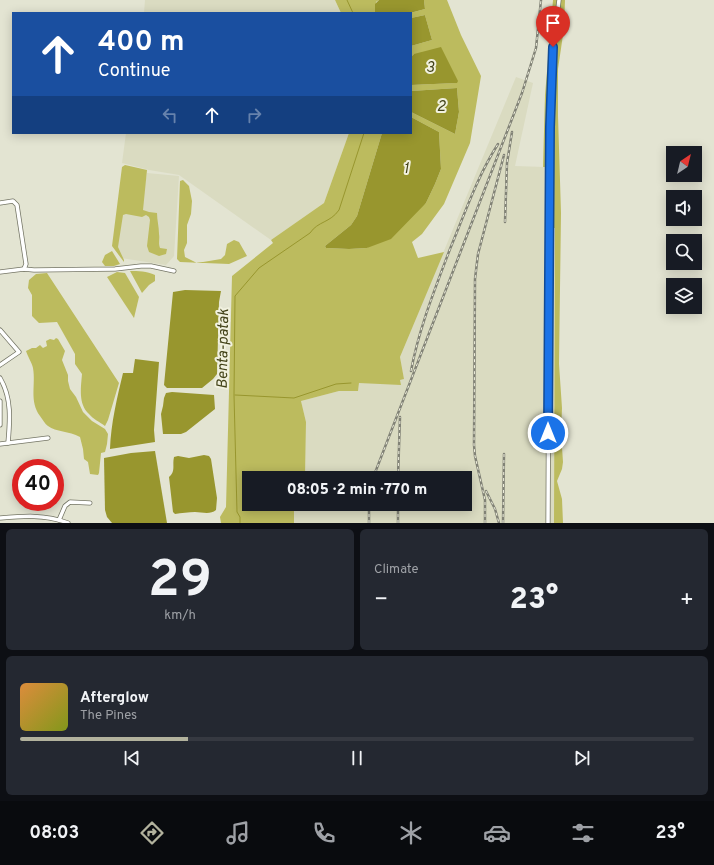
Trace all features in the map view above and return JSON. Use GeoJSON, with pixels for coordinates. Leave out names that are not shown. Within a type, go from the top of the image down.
{"type":"FeatureCollection","features":[{"type":"Feature","properties":{"kind":"street"},"geometry":{"type":"LineString","coordinates":[[548,523],[550,95],[559,0]]}},
{"type":"Feature","properties":{"kind":"street"},"geometry":{"type":"LineString","coordinates":[[0,203],[11,201],[15,202],[17,205],[26,264],[24,269]]}},
{"type":"Feature","properties":{"kind":"street"},"geometry":{"type":"LineString","coordinates":[[0,272],[24,269],[115,269],[146,266],[174,271]]}},
{"type":"Feature","properties":{"kind":"street"},"geometry":{"type":"LineString","coordinates":[[0,330],[19,352],[0,365]]}},
{"type":"Feature","properties":{"kind":"street"},"geometry":{"type":"LineString","coordinates":[[0,378],[7,393],[9,405],[8,443]]}},
{"type":"Feature","properties":{"kind":"street"},"geometry":{"type":"LineString","coordinates":[[0,401],[0,425]]}},
{"type":"Feature","properties":{"kind":"street"},"geometry":{"type":"LineString","coordinates":[[0,444],[48,438]]}},
{"type":"Feature","properties":{"kind":"street"},"geometry":{"type":"LineString","coordinates":[[59,520],[65,506],[70,502],[90,503]]}},
{"type":"Feature","properties":{"kind":"street"},"geometry":{"type":"LineString","coordinates":[[0,518],[31,516],[59,520],[68,523]]}},
{"type":"Feature","properties":{"kind":"shaded area"},"geometry":{"type":"Polygon","coordinates":[[[145,0],[335,0],[341,12],[144,12],[145,0]]]}},
{"type":"Feature","properties":{"kind":"shaded area"},"geometry":{"type":"Polygon","coordinates":[[[335,0],[379,0],[376,2],[375,12],[341,12],[335,0]]]}},
{"type":"Feature","properties":{"kind":"shaded area"},"geometry":{"type":"Polygon","coordinates":[[[424,0],[447,0],[461,35],[481,76],[470,143],[444,204],[422,234],[412,242],[418,258],[444,252],[400,357],[404,379],[400,380],[401,385],[359,383],[358,391],[339,391],[301,401],[306,422],[305,471],[242,471],[242,511],[294,511],[294,523],[221,523],[220,517],[226,507],[232,276],[273,243],[271,240],[324,203],[349,134],[382,134],[357,216],[351,225],[325,246],[326,248],[367,248],[426,203],[441,169],[439,132],[412,118],[412,112],[455,134],[459,112],[457,88],[412,91],[412,85],[456,83],[414,54],[412,56],[412,46],[432,40],[425,15],[412,18],[412,12],[425,9],[424,0]]]}},
{"type":"Feature","properties":{"kind":"shaded area"},"geometry":{"type":"Polygon","coordinates":[[[553,0],[565,0],[564,28],[558,69],[561,213],[559,364],[562,408],[561,433],[563,462],[557,481],[562,499],[563,523],[554,523],[555,228],[545,228],[545,167],[543,167],[545,95],[553,0]]]}},
{"type":"Feature","properties":{"kind":"shaded area"},"geometry":{"type":"Polygon","coordinates":[[[516,77],[533,83],[515,166],[545,167],[545,228],[555,228],[554,523],[294,523],[294,511],[472,511],[472,471],[305,471],[306,422],[301,401],[339,391],[358,391],[359,383],[404,379],[400,357],[516,77]]]}},
{"type":"Feature","properties":{"kind":"shaded area"},"geometry":{"type":"Polygon","coordinates":[[[126,134],[349,134],[324,203],[271,240],[179,175],[149,170],[122,163],[126,134]]]}},
{"type":"Feature","properties":{"kind":"shaded area"},"geometry":{"type":"Polygon","coordinates":[[[125,165],[147,170],[143,210],[157,213],[159,246],[160,248],[167,249],[166,254],[159,256],[149,252],[147,246],[150,220],[146,215],[142,217],[126,214],[123,215],[118,247],[124,262],[112,246],[122,167],[125,165]]]}},
{"type":"Feature","properties":{"kind":"shaded area"},"geometry":{"type":"Polygon","coordinates":[[[147,173],[179,176],[174,256],[166,265],[121,258],[115,247],[123,200],[142,201],[147,173]]]}},
{"type":"Feature","properties":{"kind":"shaded area"},"geometry":{"type":"Polygon","coordinates":[[[183,180],[189,186],[192,201],[191,214],[187,225],[187,243],[184,250],[185,257],[196,263],[180,262],[177,259],[180,181],[183,180]]]}},
{"type":"Feature","properties":{"kind":"shaded area"},"geometry":{"type":"Polygon","coordinates":[[[234,240],[239,242],[247,256],[229,264],[198,263],[221,259],[225,255],[227,244],[234,240]]]}},
{"type":"Feature","properties":{"kind":"shaded area"},"geometry":{"type":"Polygon","coordinates":[[[112,251],[120,264],[105,266],[102,262],[105,255],[112,251]]]}},
{"type":"Feature","properties":{"kind":"shaded area"},"geometry":{"type":"Polygon","coordinates":[[[130,271],[155,275],[155,281],[142,293],[130,271]]]}},
{"type":"Feature","properties":{"kind":"shaded area"},"geometry":{"type":"Polygon","coordinates":[[[117,272],[125,273],[139,297],[134,318],[107,277],[117,272]]]}},
{"type":"Feature","properties":{"kind":"shaded area"},"geometry":{"type":"Polygon","coordinates":[[[47,273],[119,383],[105,426],[91,416],[83,405],[81,395],[82,374],[75,364],[75,354],[57,322],[39,323],[32,316],[32,295],[28,288],[29,280],[36,274],[47,273]]]}},
{"type":"Feature","properties":{"kind":"shaded area"},"geometry":{"type":"Polygon","coordinates":[[[56,338],[65,351],[62,360],[68,375],[70,389],[76,397],[83,412],[92,421],[105,429],[108,434],[105,452],[101,453],[98,475],[90,474],[88,462],[84,459],[80,437],[48,426],[40,416],[35,405],[33,368],[26,351],[40,345],[43,348],[47,346],[46,341],[50,339],[54,340],[56,338]]]}},
{"type":"Feature","properties":{"kind":"water"},"geometry":{"type":"Polygon","coordinates":[[[379,0],[424,0],[425,9],[412,12],[375,12],[375,4],[379,0]]]}},
{"type":"Feature","properties":{"kind":"water"},"geometry":{"type":"Polygon","coordinates":[[[425,15],[432,40],[412,46],[412,18],[425,15]]]}},
{"type":"Feature","properties":{"kind":"water","name":"3"},"geometry":{"type":"Polygon","coordinates":[[[441,47],[458,81],[457,83],[412,85],[412,56],[414,54],[441,47]]]}},
{"type":"Feature","properties":{"kind":"water","name":"2"},"geometry":{"type":"Polygon","coordinates":[[[457,88],[459,112],[455,134],[412,112],[412,91],[457,88]]]}},
{"type":"Feature","properties":{"kind":"water","name":"1"},"geometry":{"type":"Polygon","coordinates":[[[412,118],[439,132],[441,169],[435,184],[426,203],[391,239],[367,248],[326,248],[325,246],[351,225],[357,216],[382,134],[412,134],[412,118]]]}},
{"type":"Feature","properties":{"kind":"water"},"geometry":{"type":"Polygon","coordinates":[[[185,290],[221,291],[219,302],[217,374],[202,388],[167,388],[164,385],[173,292],[185,290]]]}},
{"type":"Feature","properties":{"kind":"water"},"geometry":{"type":"Polygon","coordinates":[[[135,359],[159,362],[154,430],[155,442],[110,449],[113,420],[123,373],[133,373],[135,359]]]}},
{"type":"Feature","properties":{"kind":"water"},"geometry":{"type":"Polygon","coordinates":[[[172,392],[214,395],[215,409],[186,432],[181,434],[163,434],[161,414],[164,398],[166,393],[172,392]]]}},
{"type":"Feature","properties":{"kind":"water"},"geometry":{"type":"Polygon","coordinates":[[[155,451],[167,523],[112,523],[107,517],[105,510],[104,458],[131,453],[155,451]]]}},
{"type":"Feature","properties":{"kind":"water"},"geometry":{"type":"Polygon","coordinates":[[[204,455],[209,456],[211,459],[217,498],[216,510],[209,513],[193,512],[175,514],[173,512],[169,477],[173,470],[174,457],[178,456],[189,458],[204,455]]]}},
{"type":"Feature","properties":{"kind":"waterway","name":"Benta-patak"},"geometry":{"type":"LineString","coordinates":[[347,0],[353,12]]}},
{"type":"Feature","properties":{"kind":"waterway","name":"Benta-patak"},"geometry":{"type":"LineString","coordinates":[[240,523],[240,517],[237,512],[234,395],[235,296],[259,268],[310,233],[313,229],[332,217],[339,210],[364,134]]}},
{"type":"Feature","properties":{"kind":"waterway"},"geometry":{"type":"LineString","coordinates":[[235,395],[294,398],[336,384],[351,383]]}},
{"type":"Feature","properties":{"kind":"railway"},"geometry":{"type":"LineString","coordinates":[[376,471],[522,93],[536,48],[541,0]]}},
{"type":"Feature","properties":{"kind":"railway"},"geometry":{"type":"LineString","coordinates":[[505,222],[507,163],[512,132]]}},
{"type":"Feature","properties":{"kind":"railway"},"geometry":{"type":"LineString","coordinates":[[411,371],[423,324],[450,249],[478,182],[498,144]]}},
{"type":"Feature","properties":{"kind":"railway"},"geometry":{"type":"LineString","coordinates":[[485,523],[485,500],[474,445],[475,279],[478,254],[504,155]]}},
{"type":"Feature","properties":{"kind":"railway"},"geometry":{"type":"LineString","coordinates":[[398,471],[400,417]]}},
{"type":"Feature","properties":{"kind":"railway"},"geometry":{"type":"LineString","coordinates":[[503,523],[504,454]]}},
{"type":"Feature","properties":{"kind":"railway"},"geometry":{"type":"LineString","coordinates":[[486,491],[495,509],[499,523]]}},
{"type":"Feature","properties":{"kind":"railway"},"geometry":{"type":"LineString","coordinates":[[369,511],[369,523]]}},
{"type":"Feature","properties":{"kind":"railway"},"geometry":{"type":"LineString","coordinates":[[398,511],[398,523]]}},
{"type":"Feature","properties":{"kind":"route"},"geometry":{"type":"LineString","coordinates":[[548,433],[550,95],[553,47]]}}]}
